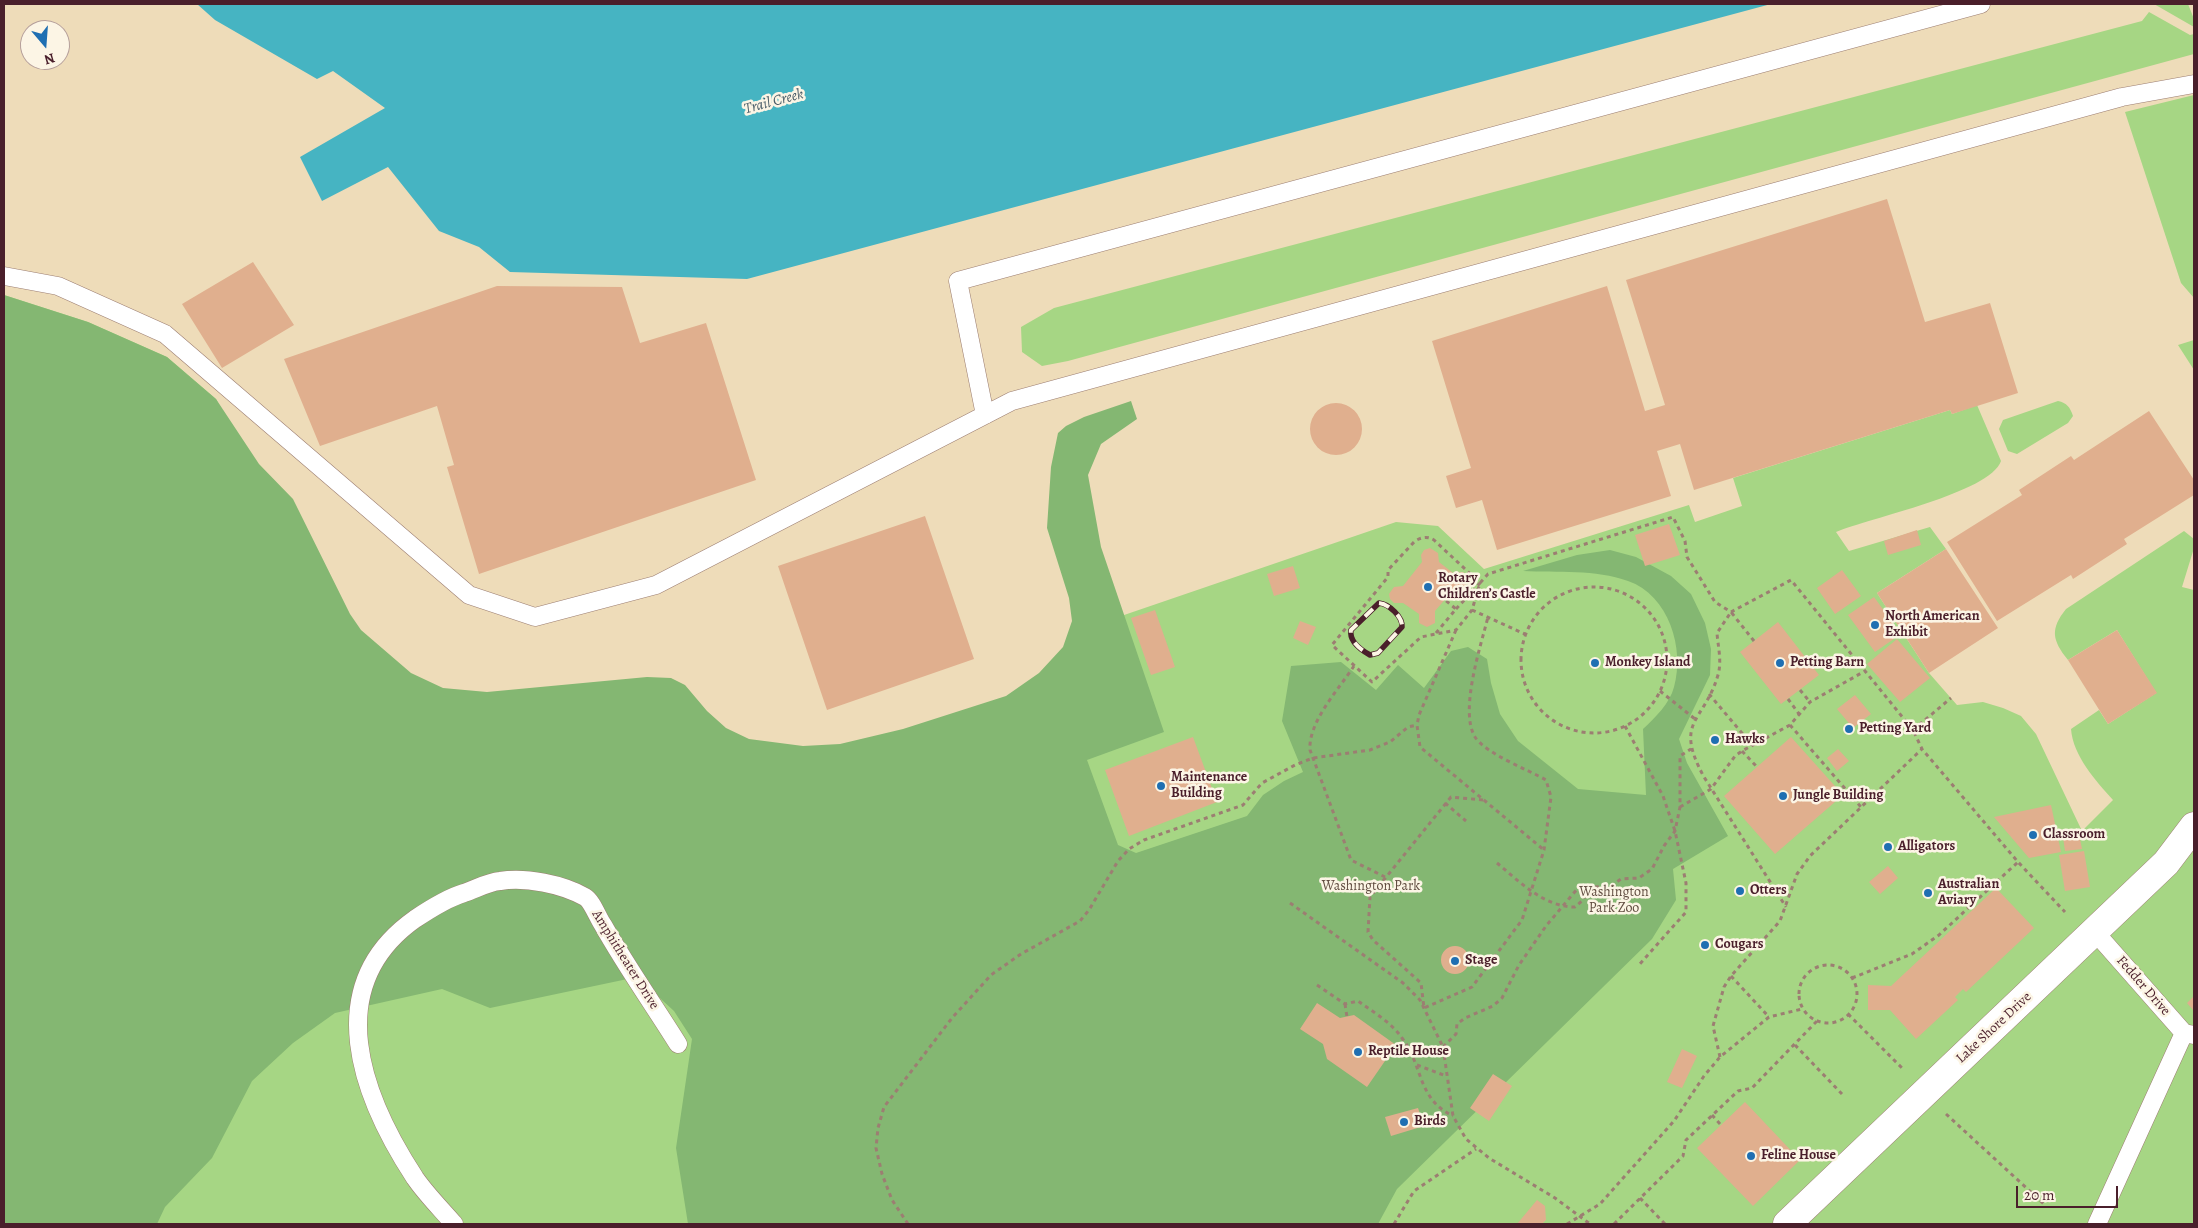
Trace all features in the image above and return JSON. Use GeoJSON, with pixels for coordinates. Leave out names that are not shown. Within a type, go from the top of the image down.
{"type":"FeatureCollection","features":[{"type":"Feature","properties":{"kind":"street","name":"Lake Shore Drive"},"geometry":{"type":"LineString","coordinates":[[1787,1224],[2166,863],[2194,826]]}},
{"type":"Feature","properties":{"kind":"lane"},"geometry":{"type":"LineString","coordinates":[[985,415],[958,281],[1981,4]]}},
{"type":"Feature","properties":{"kind":"lane"},"geometry":{"type":"LineString","coordinates":[[4,276],[58,286],[165,334],[470,595],[535,617],[656,585],[985,415],[1021,399],[2122,97],[2194,84]]}},
{"type":"Feature","properties":{"kind":"lane","name":"Amphitheater Drive"},"geometry":{"type":"LineString","coordinates":[[454,1224],[416,1180],[382,1120],[364,1073],[357,1030],[358,998],[372,962],[395,933],[424,913],[455,896],[500,880],[528,880],[558,887],[587,897],[678,1044]]}},
{"type":"Feature","properties":{"kind":"lane","name":"Fedder Drive"},"geometry":{"type":"LineString","coordinates":[[2095,932],[2189,1034]]}},
{"type":"Feature","properties":{"kind":"lane"},"geometry":{"type":"LineString","coordinates":[[2096,1224],[2189,1034]]}},
{"type":"Feature","properties":{"kind":"path"},"geometry":{"type":"LineString","coordinates":[[1436,634],[1488,574],[1673,517],[1685,541],[1688,557],[1710,595],[1715,602],[1731,612],[1754,641]]}},
{"type":"Feature","properties":{"kind":"path"},"geometry":{"type":"LineString","coordinates":[[1456,630],[1421,637],[1372,682],[1332,645],[1388,577],[1388,570],[1415,541],[1428,537],[1434,540],[1480,583]]}},
{"type":"Feature","properties":{"kind":"path"},"geometry":{"type":"LineString","coordinates":[[1786,908],[1711,789],[1696,762],[1691,749],[1690,739],[1695,719],[1718,674],[1720,660],[1717,633],[1731,612],[1791,580],[1913,730],[1922,749],[2018,862],[2065,912]]}},
{"type":"Feature","properties":{"kind":"path"},"geometry":{"type":"LineString","coordinates":[[1480,583],[1472,610],[1456,630],[1424,702],[1417,725],[1420,747],[1544,850]]}},
{"type":"Feature","properties":{"kind":"path"},"geometry":{"type":"LineString","coordinates":[[1587,587],[1611,589],[1633,598],[1651,613],[1663,634],[1668,658],[1665,681],[1654,703],[1643,714],[1616,731],[1592,734],[1568,729],[1547,717],[1531,698],[1522,674],[1522,650],[1526,634],[1529,626],[1544,607],[1564,594],[1587,587]]}},
{"type":"Feature","properties":{"kind":"path"},"geometry":{"type":"LineString","coordinates":[[1445,600],[1456,609]]}},
{"type":"Feature","properties":{"kind":"path"},"geometry":{"type":"LineString","coordinates":[[1472,610],[1526,634]]}},
{"type":"Feature","properties":{"kind":"path"},"geometry":{"type":"LineString","coordinates":[[1424,1008],[1472,987],[1522,920],[1544,850],[1551,797],[1546,780],[1488,748],[1475,737],[1472,730],[1469,698],[1488,617]]}},
{"type":"Feature","properties":{"kind":"path"},"geometry":{"type":"LineString","coordinates":[[1354,666],[1314,726],[1310,742],[1313,758],[1351,860],[1385,877]]}},
{"type":"Feature","properties":{"kind":"path"},"geometry":{"type":"LineString","coordinates":[[1680,807],[1711,789],[1735,756],[1790,725],[1810,702],[1865,671]]}},
{"type":"Feature","properties":{"kind":"path"},"geometry":{"type":"LineString","coordinates":[[1800,690],[1810,702]]}},
{"type":"Feature","properties":{"kind":"path"},"geometry":{"type":"LineString","coordinates":[[1660,691],[1695,719]]}},
{"type":"Feature","properties":{"kind":"path"},"geometry":{"type":"LineString","coordinates":[[1709,694],[1752,745]]}},
{"type":"Feature","properties":{"kind":"path"},"geometry":{"type":"LineString","coordinates":[[1913,730],[1951,698]]}},
{"type":"Feature","properties":{"kind":"path"},"geometry":{"type":"LineString","coordinates":[[1788,699],[1799,714]]}},
{"type":"Feature","properties":{"kind":"path"},"geometry":{"type":"LineString","coordinates":[[908,1224],[892,1200],[882,1174],[876,1148],[878,1128],[884,1107],[952,1018],[991,975],[1021,954],[1080,921],[1089,910],[1118,861],[1129,849],[1144,840],[1243,805],[1262,784],[1277,773],[1313,758],[1370,750],[1390,742],[1408,727],[1417,725]]}},
{"type":"Feature","properties":{"kind":"path"},"geometry":{"type":"LineString","coordinates":[[1790,725],[1861,807]]}},
{"type":"Feature","properties":{"kind":"path"},"geometry":{"type":"LineString","coordinates":[[1625,726],[1663,796],[1674,831],[1686,883],[1686,912],[1639,965]]}},
{"type":"Feature","properties":{"kind":"path"},"geometry":{"type":"LineString","coordinates":[[1443,1047],[1456,1034],[1457,1024],[1465,1018],[1493,1006],[1502,998],[1519,965],[1561,907],[1578,888],[1611,886],[1621,879],[1646,875],[1652,869],[1674,831],[1680,807],[1680,756],[1691,749]]}},
{"type":"Feature","properties":{"kind":"path"},"geometry":{"type":"LineString","coordinates":[[1720,1057],[1713,1026],[1719,1000],[1731,976],[1780,921],[1794,881],[1810,856],[1922,749]]}},
{"type":"Feature","properties":{"kind":"path"},"geometry":{"type":"LineString","coordinates":[[1742,751],[1757,767]]}},
{"type":"Feature","properties":{"kind":"path"},"geometry":{"type":"LineString","coordinates":[[1424,1008],[1421,983],[1373,940],[1368,932],[1370,896],[1451,797],[1483,800]]}},
{"type":"Feature","properties":{"kind":"path"},"geometry":{"type":"LineString","coordinates":[[1445,803],[1466,821]]}},
{"type":"Feature","properties":{"kind":"path"},"geometry":{"type":"LineString","coordinates":[[1852,978],[1912,954],[1939,935],[2018,862]]}},
{"type":"Feature","properties":{"kind":"path"},"geometry":{"type":"LineString","coordinates":[[1497,863],[1531,892],[1561,907],[1575,908],[1584,899],[1585,893],[1578,888]]}},
{"type":"Feature","properties":{"kind":"path"},"geometry":{"type":"LineString","coordinates":[[1290,903],[1403,983],[1424,1008],[1443,1047],[1453,1116],[1466,1139],[1476,1148],[1555,1198],[1590,1224]]}},
{"type":"Feature","properties":{"kind":"path"},"geometry":{"type":"LineString","coordinates":[[1824,964],[1834,965],[1852,978],[1857,992],[1856,1002],[1848,1014],[1836,1022],[1817,1021],[1802,1009],[1799,1000],[1801,981],[1815,968],[1824,964]]}},
{"type":"Feature","properties":{"kind":"path"},"geometry":{"type":"LineString","coordinates":[[1731,976],[1769,1017]]}},
{"type":"Feature","properties":{"kind":"path"},"geometry":{"type":"LineString","coordinates":[[1317,985],[1345,1004],[1358,1002],[1393,1028],[1403,1038],[1427,1094],[1442,1110],[1453,1116]]}},
{"type":"Feature","properties":{"kind":"path"},"geometry":{"type":"LineString","coordinates":[[1345,1004],[1347,1017]]}},
{"type":"Feature","properties":{"kind":"path"},"geometry":{"type":"LineString","coordinates":[[1567,1224],[1600,1204],[1674,1121],[1704,1076],[1720,1057],[1769,1017],[1802,1009]]}},
{"type":"Feature","properties":{"kind":"path"},"geometry":{"type":"LineString","coordinates":[[1848,1014],[1958,1127],[2045,1205]]}},
{"type":"Feature","properties":{"kind":"path"},"geometry":{"type":"LineString","coordinates":[[1614,1224],[1683,1156],[1686,1140],[1738,1091],[1752,1088],[1817,1021]]}},
{"type":"Feature","properties":{"kind":"path"},"geometry":{"type":"LineString","coordinates":[[1795,1045],[1842,1094]]}},
{"type":"Feature","properties":{"kind":"path"},"geometry":{"type":"LineString","coordinates":[[1416,1065],[1446,1076]]}},
{"type":"Feature","properties":{"kind":"path"},"geometry":{"type":"LineString","coordinates":[[1712,1115],[1722,1125]]}},
{"type":"Feature","properties":{"kind":"path"},"geometry":{"type":"LineString","coordinates":[[1394,1224],[1414,1191],[1476,1148]]}},
{"type":"Feature","properties":{"kind":"path"},"geometry":{"type":"LineString","coordinates":[[1640,1198],[1666,1224]]}},
{"type":"Feature","properties":{"kind":"green space"},"geometry":{"type":"Polygon","coordinates":[[[2154,4],[2188,4],[2194,19],[2194,27],[2154,4]]]}},
{"type":"Feature","properties":{"kind":"green space"},"geometry":{"type":"Polygon","coordinates":[[[2149,12],[2190,35],[2194,34],[2194,54],[1068,361],[1042,366],[1022,352],[1021,327],[1054,308],[2142,21],[2149,12]]]}},
{"type":"Feature","properties":{"kind":"green space"},"geometry":{"type":"Polygon","coordinates":[[[2194,95],[2194,298],[2181,283],[2125,112],[2194,95]]]}},
{"type":"Feature","properties":{"kind":"green space","name":"Washington Park"},"geometry":{"type":"Polygon","coordinates":[[[4,295],[88,322],[167,357],[216,399],[339,617],[420,702],[795,769],[1055,692],[1089,627],[1396,522],[1438,526],[1484,569],[1689,505],[1695,522],[1742,506],[1733,478],[1950,410],[1952,414],[1977,405],[2001,461],[1992,473],[1975,484],[1953,494],[1836,532],[1849,551],[1930,527],[1946,549],[1877,593],[1929,673],[1957,705],[1983,702],[2021,716],[2036,734],[2082,831],[2113,800],[2086,767],[2076,749],[2071,729],[2099,710],[2108,724],[2156,693],[2117,630],[2068,660],[2056,640],[2055,629],[2057,623],[2066,609],[2184,531],[2194,539],[2194,548],[2182,587],[2194,590],[2194,1224],[4,1224],[4,295]]]}},
{"type":"Feature","properties":{"kind":"green space","name":"Washington Park"},"geometry":{"type":"Polygon","coordinates":[[[4,295],[88,322],[167,357],[216,399],[259,464],[293,499],[350,614],[361,630],[411,673],[443,688],[487,692],[647,677],[671,678],[685,685],[707,711],[726,728],[749,739],[803,746],[840,744],[903,729],[1006,696],[1039,673],[1063,647],[1072,621],[1069,598],[1047,528],[1051,467],[1058,433],[1066,426],[1084,417],[1131,401],[1137,419],[1101,444],[1088,475],[1101,547],[1164,732],[1087,760],[1118,845],[1136,853],[1247,816],[1263,795],[1284,781],[1303,772],[1282,721],[1291,666],[1341,662],[1376,690],[1398,665],[1424,688],[1451,651],[1468,647],[1487,659],[1491,683],[1500,714],[1518,741],[1578,789],[1646,795],[1643,729],[1669,699],[1677,672],[1675,640],[1663,611],[1654,598],[1642,588],[1615,577],[1576,572],[1523,571],[1577,555],[1610,550],[1636,557],[1671,576],[1691,594],[1705,623],[1711,649],[1710,675],[1679,739],[1687,763],[1728,836],[1673,869],[1676,900],[1652,939],[1397,1189],[1378,1224],[688,1224],[676,1148],[692,1039],[674,1011],[637,977],[490,1008],[442,989],[335,1013],[293,1043],[252,1081],[212,1158],[165,1207],[157,1224],[4,1224],[4,295]]]}},
{"type":"Feature","properties":{"kind":"green space"},"geometry":{"type":"Polygon","coordinates":[[[2194,340],[2194,370],[2178,345],[2194,340]]]}},
{"type":"Feature","properties":{"kind":"green space"},"geometry":{"type":"Polygon","coordinates":[[[2058,401],[2066,404],[2071,410],[2073,416],[2068,423],[2017,454],[2008,451],[1999,429],[2003,420],[2058,401]]]}},
{"type":"Feature","properties":{"kind":"water","name":"Trail Creek"},"geometry":{"type":"Polygon","coordinates":[[[197,4],[1771,4],[747,279],[510,272],[479,247],[439,231],[388,167],[322,201],[300,157],[385,108],[333,71],[317,79],[215,20],[197,4]]]}},
{"type":"Feature","properties":{"kind":"building"},"geometry":{"type":"Polygon","coordinates":[[[1887,199],[1925,322],[1990,303],[2018,393],[1952,414],[1950,410],[1694,490],[1680,444],[1657,451],[1671,496],[1497,550],[1482,500],[1456,508],[1446,476],[1471,468],[1432,341],[1607,286],[1645,411],[1665,405],[1626,280],[1887,199]]]}},
{"type":"Feature","properties":{"kind":"building"},"geometry":{"type":"Polygon","coordinates":[[[253,262],[294,325],[222,368],[182,304],[253,262]]]}},
{"type":"Feature","properties":{"kind":"building"},"geometry":{"type":"Polygon","coordinates":[[[497,286],[622,287],[640,343],[706,323],[756,480],[479,574],[447,467],[454,465],[437,406],[320,446],[284,359],[497,286]]]}},
{"type":"Feature","properties":{"kind":"building"},"geometry":{"type":"Polygon","coordinates":[[[1336,403],[1346,405],[1354,411],[1360,419],[1362,429],[1360,439],[1354,447],[1346,453],[1336,455],[1326,453],[1318,447],[1312,439],[1310,429],[1312,419],[1318,411],[1326,405],[1336,403]]]}},
{"type":"Feature","properties":{"kind":"building"},"geometry":{"type":"Polygon","coordinates":[[[2149,411],[2194,480],[2194,495],[2124,539],[2127,544],[2073,579],[2071,575],[1997,621],[1947,542],[2022,495],[2019,490],[2071,456],[2074,460],[2149,411]]]}},
{"type":"Feature","properties":{"kind":"building"},"geometry":{"type":"Polygon","coordinates":[[[925,516],[974,659],[827,710],[778,566],[925,516]]]}},
{"type":"Feature","properties":{"kind":"building"},"geometry":{"type":"Polygon","coordinates":[[[1669,524],[1680,555],[1645,566],[1635,535],[1669,524]]]}},
{"type":"Feature","properties":{"kind":"building"},"geometry":{"type":"Polygon","coordinates":[[[1917,530],[1921,545],[1888,555],[1884,541],[1917,530]]]}},
{"type":"Feature","properties":{"kind":"building","name":"Rotary Children’s Castle"},"geometry":{"type":"Polygon","coordinates":[[[1430,548],[1438,553],[1439,562],[1453,573],[1463,572],[1468,578],[1465,587],[1455,588],[1435,611],[1435,623],[1427,627],[1419,623],[1419,614],[1403,603],[1394,603],[1390,599],[1389,594],[1394,587],[1403,586],[1422,562],[1421,555],[1424,550],[1430,548]]]}},
{"type":"Feature","properties":{"kind":"building"},"geometry":{"type":"Polygon","coordinates":[[[1946,549],[1998,628],[1929,673],[1877,593],[1946,549]]]}},
{"type":"Feature","properties":{"kind":"building"},"geometry":{"type":"Polygon","coordinates":[[[1293,566],[1300,588],[1274,596],[1267,574],[1293,566]]]}},
{"type":"Feature","properties":{"kind":"building"},"geometry":{"type":"Polygon","coordinates":[[[1842,570],[1861,596],[1835,614],[1817,588],[1842,570]]]}},
{"type":"Feature","properties":{"kind":"building","name":"North American Exhibit"},"geometry":{"type":"Polygon","coordinates":[[[1874,597],[1901,634],[1875,652],[1848,615],[1874,597]]]}},
{"type":"Feature","properties":{"kind":"building"},"geometry":{"type":"Polygon","coordinates":[[[1155,610],[1175,667],[1151,675],[1131,618],[1155,610]]]}},
{"type":"Feature","properties":{"kind":"building"},"geometry":{"type":"Polygon","coordinates":[[[1300,621],[1316,627],[1308,645],[1293,638],[1300,621]]]}},
{"type":"Feature","properties":{"kind":"building","name":"Petting Barn"},"geometry":{"type":"Polygon","coordinates":[[[1778,622],[1819,675],[1781,704],[1740,652],[1778,622]]]}},
{"type":"Feature","properties":{"kind":"building"},"geometry":{"type":"Polygon","coordinates":[[[2117,630],[2157,693],[2108,724],[2068,660],[2117,630]]]}},
{"type":"Feature","properties":{"kind":"building"},"geometry":{"type":"Polygon","coordinates":[[[1897,639],[1930,678],[1900,702],[1867,664],[1897,639]]]}},
{"type":"Feature","properties":{"kind":"building"},"geometry":{"type":"Polygon","coordinates":[[[1855,695],[1871,714],[1853,728],[1837,709],[1855,695]]]}},
{"type":"Feature","properties":{"kind":"building","name":"Maintenance Building"},"geometry":{"type":"Polygon","coordinates":[[[1193,737],[1217,802],[1129,836],[1105,770],[1193,737]]]}},
{"type":"Feature","properties":{"kind":"building","name":"Jungle Building"},"geometry":{"type":"Polygon","coordinates":[[[1791,737],[1843,795],[1775,854],[1724,796],[1791,737]]]}},
{"type":"Feature","properties":{"kind":"building"},"geometry":{"type":"Polygon","coordinates":[[[1838,749],[1849,761],[1837,771],[1827,758],[1838,749]]]}},
{"type":"Feature","properties":{"kind":"building","name":"Classroom"},"geometry":{"type":"Polygon","coordinates":[[[2051,805],[2061,852],[2029,858],[1994,817],[2051,805]]]}},
{"type":"Feature","properties":{"kind":"building"},"geometry":{"type":"Polygon","coordinates":[[[2079,834],[2082,849],[2065,851],[2063,837],[2079,834]]]}},
{"type":"Feature","properties":{"kind":"building"},"geometry":{"type":"Polygon","coordinates":[[[2084,851],[2090,887],[2065,891],[2059,855],[2084,851]]]}},
{"type":"Feature","properties":{"kind":"building"},"geometry":{"type":"Polygon","coordinates":[[[1888,866],[1898,878],[1880,894],[1869,882],[1888,866]]]}},
{"type":"Feature","properties":{"kind":"building"},"geometry":{"type":"Polygon","coordinates":[[[1996,888],[2034,928],[1966,992],[1963,989],[1955,997],[1958,1000],[1916,1039],[1890,1010],[1868,1010],[1868,985],[1891,986],[1996,888]]]}},
{"type":"Feature","properties":{"kind":"building","name":"Stage"},"geometry":{"type":"Polygon","coordinates":[[[1455,946],[1465,950],[1469,960],[1465,970],[1455,974],[1445,970],[1441,960],[1445,950],[1455,946]]]}},
{"type":"Feature","properties":{"kind":"building"},"geometry":{"type":"Polygon","coordinates":[[[2194,996],[2194,1011],[2187,1003],[2194,996]]]}},
{"type":"Feature","properties":{"kind":"building","name":"Reptile House"},"geometry":{"type":"Polygon","coordinates":[[[1317,1003],[1340,1018],[1354,1015],[1396,1045],[1367,1087],[1327,1059],[1323,1044],[1300,1029],[1317,1003]]]}},
{"type":"Feature","properties":{"kind":"building"},"geometry":{"type":"Polygon","coordinates":[[[1682,1049],[1697,1056],[1682,1088],[1667,1082],[1682,1049]]]}},
{"type":"Feature","properties":{"kind":"building"},"geometry":{"type":"Polygon","coordinates":[[[1493,1074],[1512,1086],[1489,1121],[1470,1108],[1493,1074]]]}},
{"type":"Feature","properties":{"kind":"building","name":"Feline House"},"geometry":{"type":"Polygon","coordinates":[[[1745,1102],[1800,1160],[1753,1206],[1697,1148],[1745,1102]]]}},
{"type":"Feature","properties":{"kind":"building","name":"Birds"},"geometry":{"type":"Polygon","coordinates":[[[1418,1108],[1424,1126],[1391,1136],[1385,1117],[1418,1108]]]}},
{"type":"Feature","properties":{"kind":"building"},"geometry":{"type":"Polygon","coordinates":[[[1537,1200],[1545,1206],[1546,1220],[1542,1224],[1517,1224],[1537,1200]]]}},
{"type":"Feature","properties":{"kind":"railway"},"geometry":{"type":"LineString","coordinates":[[1379,603],[1395,612],[1402,623],[1402,627],[1378,653],[1370,655],[1354,641],[1351,630],[1379,603]]}},
{"type":"Feature","properties":{"kind":"place","name":"Rotary Children’s Castle"},"geometry":{"type":"Point","coordinates":[1428,587]}},
{"type":"Feature","properties":{"kind":"place","name":"North American Exhibit"},"geometry":{"type":"Point","coordinates":[1875,625]}},
{"type":"Feature","properties":{"kind":"place","name":"Monkey Island"},"geometry":{"type":"Point","coordinates":[1595,663]}},
{"type":"Feature","properties":{"kind":"place","name":"Petting Barn"},"geometry":{"type":"Point","coordinates":[1780,663]}},
{"type":"Feature","properties":{"kind":"place","name":"Petting Yard"},"geometry":{"type":"Point","coordinates":[1849,729]}},
{"type":"Feature","properties":{"kind":"place","name":"Hawks"},"geometry":{"type":"Point","coordinates":[1715,740]}},
{"type":"Feature","properties":{"kind":"place","name":"Maintenance Building"},"geometry":{"type":"Point","coordinates":[1161,786]}},
{"type":"Feature","properties":{"kind":"place","name":"Jungle Building"},"geometry":{"type":"Point","coordinates":[1783,796]}},
{"type":"Feature","properties":{"kind":"place","name":"Classroom"},"geometry":{"type":"Point","coordinates":[2033,835]}},
{"type":"Feature","properties":{"kind":"place","name":"Alligators"},"geometry":{"type":"Point","coordinates":[1888,847]}},
{"type":"Feature","properties":{"kind":"place","name":"Otters"},"geometry":{"type":"Point","coordinates":[1740,891]}},
{"type":"Feature","properties":{"kind":"place","name":"Australian Aviary"},"geometry":{"type":"Point","coordinates":[1928,893]}},
{"type":"Feature","properties":{"kind":"place","name":"Cougars"},"geometry":{"type":"Point","coordinates":[1705,945]}},
{"type":"Feature","properties":{"kind":"place","name":"Stage"},"geometry":{"type":"Point","coordinates":[1455,961]}},
{"type":"Feature","properties":{"kind":"place","name":"Reptile House"},"geometry":{"type":"Point","coordinates":[1358,1052]}},
{"type":"Feature","properties":{"kind":"place","name":"Birds"},"geometry":{"type":"Point","coordinates":[1404,1122]}},
{"type":"Feature","properties":{"kind":"place","name":"Feline House"},"geometry":{"type":"Point","coordinates":[1751,1156]}},
{"type":"Feature","properties":{"kind":"park label","name":"Washington Park Zoo"},"geometry":{"type":"Point","coordinates":[1614,902]}}]}
